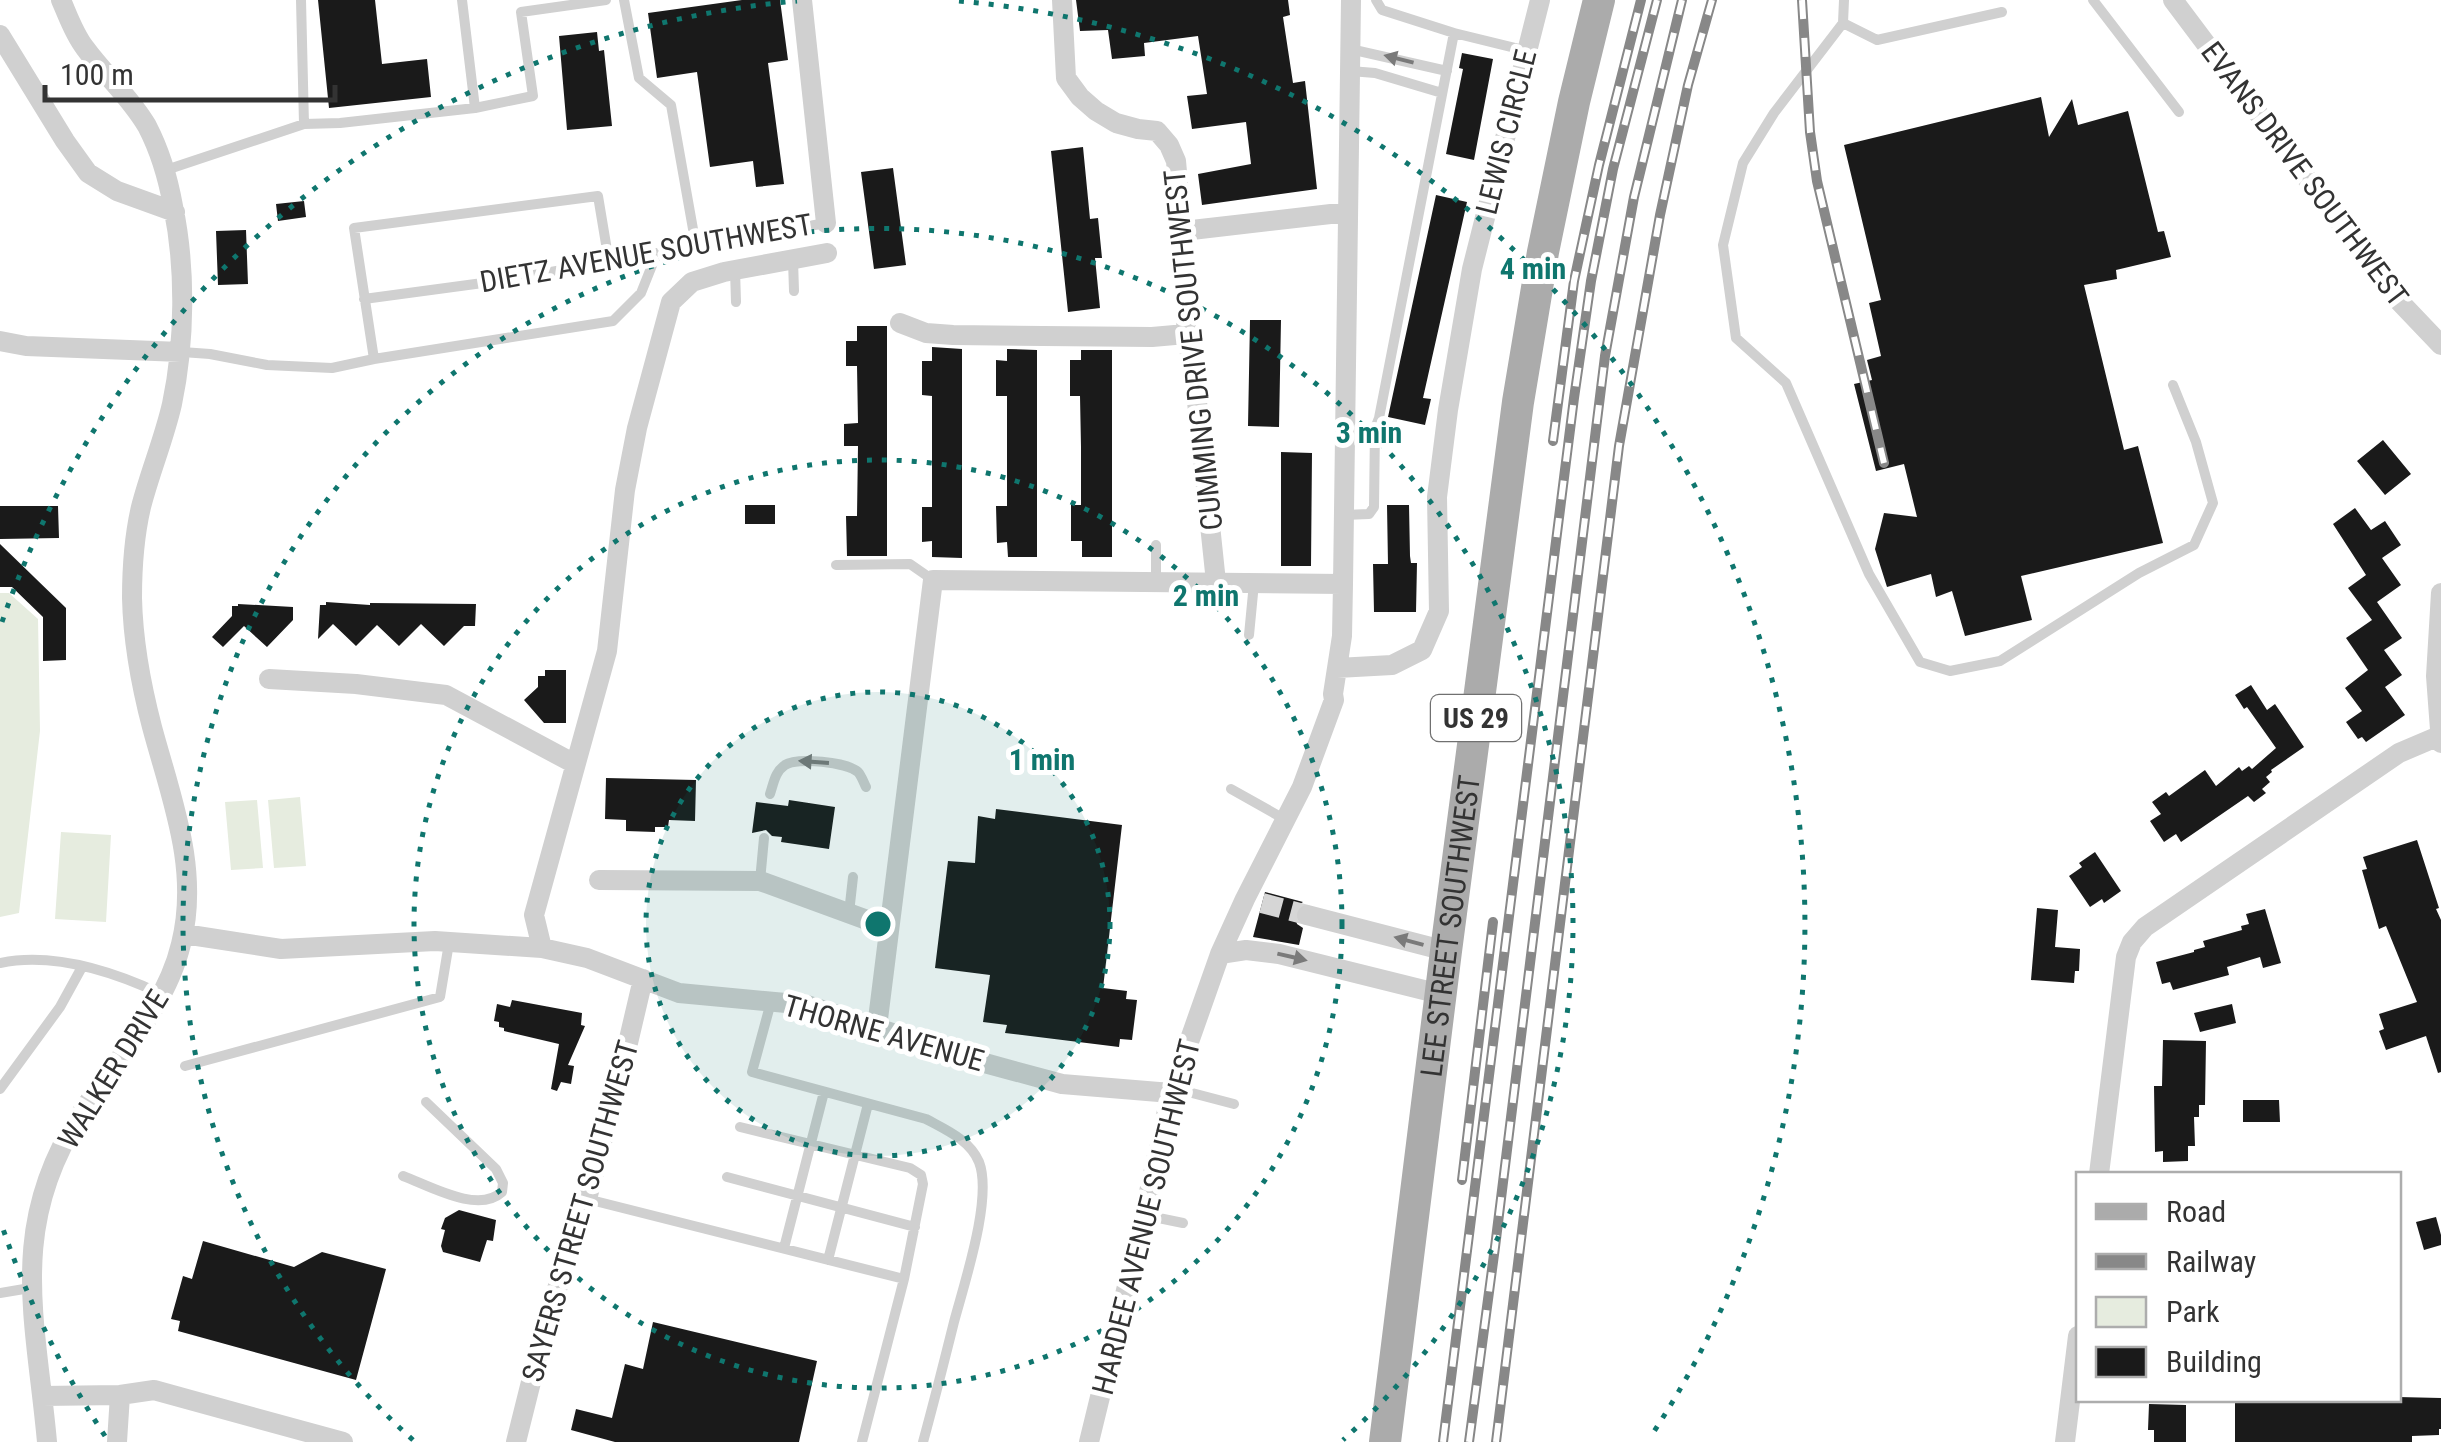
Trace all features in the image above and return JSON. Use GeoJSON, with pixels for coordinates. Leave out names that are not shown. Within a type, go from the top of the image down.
{"type":"FeatureCollection","features":[{"type":"Feature","properties":{"kind":"main road","name":"LEE STREET SOUTHWEST"},"geometry":{"type":"LineString","coordinates":[[1385,1442],[1521,384],[1546,234],[1599,0]]}},
{"type":"Feature","properties":{"kind":"street","name":"WALKER DRIVE"},"geometry":{"type":"LineString","coordinates":[[47,1442],[30,1288],[36,1224],[45,1188],[76,1122],[172,972],[184,934],[187,890],[186,856],[146,704],[132,598],[138,524],[171,406],[181,352],[175,212],[166,170],[146,124],[82,45],[60,0]]}},
{"type":"Feature","properties":{"kind":"street","name":"DIETZ AVENUE SOUTHWEST"},"geometry":{"type":"LineString","coordinates":[[802,0],[826,223]]}},
{"type":"Feature","properties":{"kind":"street","name":"CUMMING DRIVE SOUTHWEST"},"geometry":{"type":"LineString","coordinates":[[1062,0],[1066,78],[1096,111],[1116,122],[1157,131],[1176,161],[1186,334],[1194,373],[1216,582]]}},
{"type":"Feature","properties":{"kind":"street","name":"HARDEE AVENUE SOUTHWEST"},"geometry":{"type":"LineString","coordinates":[[1089,1442],[1172,1090],[1220,954],[1253,901],[1334,700],[1344,584],[1351,0]]}},
{"type":"Feature","properties":{"kind":"street","name":"LEWIS CIRCLE"},"geometry":{"type":"LineString","coordinates":[[1337,668],[1392,665],[1422,650],[1438,612],[1438,497],[1448,410],[1472,270],[1540,0]]}},
{"type":"Feature","properties":{"kind":"street","name":"EVANS DRIVE SOUTHWEST"},"geometry":{"type":"LineString","coordinates":[[2173,0],[2399,300],[2441,345]]}},
{"type":"Feature","properties":{"kind":"street"},"geometry":{"type":"LineString","coordinates":[[0,34],[88,173],[117,191],[175,212]]}},
{"type":"Feature","properties":{"kind":"street"},"geometry":{"type":"LineString","coordinates":[[1183,231],[1348,212]]}},
{"type":"Feature","properties":{"kind":"street"},"geometry":{"type":"LineString","coordinates":[[542,948],[534,915],[608,651],[625,490],[671,302],[692,282],[826,253]]}},
{"type":"Feature","properties":{"kind":"street"},"geometry":{"type":"LineString","coordinates":[[900,323],[926,333],[952,335],[1186,334]]}},
{"type":"Feature","properties":{"kind":"street"},"geometry":{"type":"LineString","coordinates":[[0,341],[26,346],[181,352]]}},
{"type":"Feature","properties":{"kind":"street"},"geometry":{"type":"LineString","coordinates":[[878,1027],[933,580],[1344,584]]}},
{"type":"Feature","properties":{"kind":"street"},"geometry":{"type":"LineString","coordinates":[[2099,1172],[2126,957],[2132,942],[2146,927],[2398,753],[2440,740],[2436,676],[2441,593]]}},
{"type":"Feature","properties":{"kind":"street"},"geometry":{"type":"LineString","coordinates":[[269,679],[408,688],[446,695],[575,764]]}},
{"type":"Feature","properties":{"kind":"street"},"geometry":{"type":"LineString","coordinates":[[599,880],[760,881],[890,928]]}},
{"type":"Feature","properties":{"kind":"street"},"geometry":{"type":"LineString","coordinates":[[1306,915],[1446,951]]}},
{"type":"Feature","properties":{"kind":"street","name":"THORNE AVENUE"},"geometry":{"type":"LineString","coordinates":[[184,934],[280,950],[449,942],[542,948],[587,958],[679,992],[807,1006],[1062,1084],[1172,1090]]}},
{"type":"Feature","properties":{"kind":"street"},"geometry":{"type":"LineString","coordinates":[[1220,954],[1246,950],[1279,954],[1440,994]]}},
{"type":"Feature","properties":{"kind":"street","name":"SAYERS STREET SOUTHWEST"},"geometry":{"type":"LineString","coordinates":[[516,1442],[546,1322],[587,1199],[642,979]]}},
{"type":"Feature","properties":{"kind":"street"},"geometry":{"type":"LineString","coordinates":[[2065,1442],[2076,1352]]}},
{"type":"Feature","properties":{"kind":"street"},"geometry":{"type":"LineString","coordinates":[[42,1396],[120,1395],[154,1390],[343,1442]]}},
{"type":"Feature","properties":{"kind":"street"},"geometry":{"type":"LineString","coordinates":[[117,1442],[120,1395]]}},
{"type":"Feature","properties":{"kind":"lane"},"geometry":{"type":"LineString","coordinates":[[301,0],[304,124]]}},
{"type":"Feature","properties":{"kind":"lane"},"geometry":{"type":"LineString","coordinates":[[462,0],[475,108]]}},
{"type":"Feature","properties":{"kind":"lane"},"geometry":{"type":"LineString","coordinates":[[166,170],[304,124],[340,124],[475,108],[533,96],[522,12],[606,0]]}},
{"type":"Feature","properties":{"kind":"lane"},"geometry":{"type":"LineString","coordinates":[[624,0],[639,78],[670,105],[696,246]]}},
{"type":"Feature","properties":{"kind":"lane"},"geometry":{"type":"LineString","coordinates":[[1376,0],[1382,10],[1526,51]]}},
{"type":"Feature","properties":{"kind":"lane"},"geometry":{"type":"LineString","coordinates":[[1844,0],[1843,23],[1774,112],[1743,163],[1723,245],[1736,338],[1786,382],[1869,574],[1920,662],[1950,671],[2000,661],[2138,574],[2194,545],[2213,503],[2196,442],[2173,385]]}},
{"type":"Feature","properties":{"kind":"lane"},"geometry":{"type":"LineString","coordinates":[[2093,0],[2179,112]]}},
{"type":"Feature","properties":{"kind":"lane"},"geometry":{"type":"LineString","coordinates":[[1843,23],[1877,40],[2002,12]]}},
{"type":"Feature","properties":{"kind":"lane"},"geometry":{"type":"LineString","coordinates":[[1344,515],[1369,514],[1374,506],[1376,428],[1454,33]]}},
{"type":"Feature","properties":{"kind":"lane"},"geometry":{"type":"LineString","coordinates":[[1350,48],[1446,71]]}},
{"type":"Feature","properties":{"kind":"lane"},"geometry":{"type":"LineString","coordinates":[[1350,71],[1376,73],[1442,93]]}},
{"type":"Feature","properties":{"kind":"lane"},"geometry":{"type":"LineString","coordinates":[[374,359],[354,228],[598,196],[608,262]]}},
{"type":"Feature","properties":{"kind":"lane","name":"DIETZ AVENUE SOUTHWEST"},"geometry":{"type":"LineString","coordinates":[[364,299],[505,280],[826,223]]}},
{"type":"Feature","properties":{"kind":"lane"},"geometry":{"type":"LineString","coordinates":[[181,352],[332,368],[612,321],[641,293],[658,253]]}},
{"type":"Feature","properties":{"kind":"lane"},"geometry":{"type":"LineString","coordinates":[[793,259],[794,291]]}},
{"type":"Feature","properties":{"kind":"lane"},"geometry":{"type":"LineString","coordinates":[[735,270],[736,302]]}},
{"type":"Feature","properties":{"kind":"lane"},"geometry":{"type":"LineString","coordinates":[[1345,430],[1376,428]]}},
{"type":"Feature","properties":{"kind":"lane"},"geometry":{"type":"LineString","coordinates":[[1156,544],[1156,582]]}},
{"type":"Feature","properties":{"kind":"lane"},"geometry":{"type":"LineString","coordinates":[[836,565],[910,564],[933,580]]}},
{"type":"Feature","properties":{"kind":"lane"},"geometry":{"type":"LineString","coordinates":[[1248,634],[1254,582]]}},
{"type":"Feature","properties":{"kind":"lane"},"geometry":{"type":"LineString","coordinates":[[770,794],[776,775],[795,761],[850,767],[860,773],[866,787]]}},
{"type":"Feature","properties":{"kind":"lane"},"geometry":{"type":"LineString","coordinates":[[1231,790],[1286,820]]}},
{"type":"Feature","properties":{"kind":"lane"},"geometry":{"type":"LineString","coordinates":[[760,881],[764,838]]}},
{"type":"Feature","properties":{"kind":"lane"},"geometry":{"type":"LineString","coordinates":[[849,914],[853,876]]}},
{"type":"Feature","properties":{"kind":"lane"},"geometry":{"type":"LineString","coordinates":[[185,1066],[440,997],[449,942]]}},
{"type":"Feature","properties":{"kind":"lane"},"geometry":{"type":"LineString","coordinates":[[0,963],[43,960],[82,966],[161,994]]}},
{"type":"Feature","properties":{"kind":"lane"},"geometry":{"type":"LineString","coordinates":[[0,1089],[60,1007],[82,966]]}},
{"type":"Feature","properties":{"kind":"lane"},"geometry":{"type":"LineString","coordinates":[[771,1000],[752,1072],[926,1119],[970,1147],[980,1165],[978,1231],[924,1442]]}},
{"type":"Feature","properties":{"kind":"lane"},"geometry":{"type":"LineString","coordinates":[[1172,1090],[1234,1104]]}},
{"type":"Feature","properties":{"kind":"lane"},"geometry":{"type":"LineString","coordinates":[[784,1248],[824,1092]]}},
{"type":"Feature","properties":{"kind":"lane"},"geometry":{"type":"LineString","coordinates":[[403,1176],[471,1201],[487,1202],[502,1192],[504,1182],[496,1169],[426,1102]]}},
{"type":"Feature","properties":{"kind":"lane"},"geometry":{"type":"LineString","coordinates":[[828,1260],[868,1104]]}},
{"type":"Feature","properties":{"kind":"lane"},"geometry":{"type":"LineString","coordinates":[[740,1127],[910,1168],[921,1175],[923,1184],[904,1279],[862,1442]]}},
{"type":"Feature","properties":{"kind":"lane"},"geometry":{"type":"LineString","coordinates":[[728,1177],[915,1227]]}},
{"type":"Feature","properties":{"kind":"lane"},"geometry":{"type":"LineString","coordinates":[[587,1199],[904,1279]]}},
{"type":"Feature","properties":{"kind":"lane"},"geometry":{"type":"LineString","coordinates":[[1144,1215],[1183,1223]]}},
{"type":"Feature","properties":{"kind":"lane"},"geometry":{"type":"LineString","coordinates":[[0,1293],[30,1288]]}},
{"type":"Feature","properties":{"kind":"green space"},"geometry":{"type":"Polygon","coordinates":[[[0,593],[9,593],[38,619],[40,731],[19,913],[0,917],[0,593]]]}},
{"type":"Feature","properties":{"kind":"green space"},"geometry":{"type":"Polygon","coordinates":[[[300,797],[306,866],[274,868],[268,800],[300,797]]]}},
{"type":"Feature","properties":{"kind":"green space"},"geometry":{"type":"Polygon","coordinates":[[[257,800],[263,868],[231,870],[225,802],[257,800]]]}},
{"type":"Feature","properties":{"kind":"green space"},"geometry":{"type":"Polygon","coordinates":[[[61,832],[111,835],[106,922],[55,919],[61,832]]]}},
{"type":"Feature","properties":{"kind":"building"},"geometry":{"type":"Polygon","coordinates":[[[318,0],[375,0],[382,64],[427,59],[431,97],[329,108],[318,0]]]}},
{"type":"Feature","properties":{"kind":"building"},"geometry":{"type":"Polygon","coordinates":[[[742,0],[780,0],[788,60],[768,63],[784,184],[756,187],[753,161],[710,167],[697,72],[657,78],[648,13],[742,0]]]}},
{"type":"Feature","properties":{"kind":"building"},"geometry":{"type":"Polygon","coordinates":[[[1076,0],[1288,0],[1290,15],[1283,17],[1293,83],[1305,81],[1317,189],[1202,205],[1198,174],[1251,164],[1246,122],[1192,129],[1187,96],[1207,94],[1198,36],[1144,43],[1145,56],[1112,59],[1108,30],[1080,31],[1076,0]]]}},
{"type":"Feature","properties":{"kind":"building"},"geometry":{"type":"Polygon","coordinates":[[[597,32],[599,51],[604,50],[612,126],[567,130],[559,36],[597,32]]]}},
{"type":"Feature","properties":{"kind":"building"},"geometry":{"type":"Polygon","coordinates":[[[1462,53],[1493,59],[1474,160],[1446,154],[1463,69],[1459,68],[1462,53]]]}},
{"type":"Feature","properties":{"kind":"building"},"geometry":{"type":"Polygon","coordinates":[[[2041,97],[2049,137],[2072,99],[2078,125],[2128,111],[2158,232],[2164,231],[2171,257],[2116,270],[2117,279],[2084,285],[2124,450],[2138,446],[2163,543],[2021,576],[2032,620],[1965,636],[1952,591],[1936,597],[1931,574],[1887,587],[1875,549],[1884,513],[1917,517],[1904,464],[1876,471],[1854,384],[1872,380],[1867,360],[1881,356],[1869,303],[1881,300],[1844,145],[2041,97]]]}},
{"type":"Feature","properties":{"kind":"building"},"geometry":{"type":"Polygon","coordinates":[[[1083,147],[1090,219],[1098,218],[1102,258],[1095,258],[1100,308],[1068,312],[1051,151],[1083,147]]]}},
{"type":"Feature","properties":{"kind":"building"},"geometry":{"type":"Polygon","coordinates":[[[893,168],[906,265],[874,269],[861,172],[893,168]]]}},
{"type":"Feature","properties":{"kind":"building"},"geometry":{"type":"Polygon","coordinates":[[[1436,195],[1467,202],[1423,398],[1431,399],[1425,425],[1388,417],[1436,195]]]}},
{"type":"Feature","properties":{"kind":"building"},"geometry":{"type":"Polygon","coordinates":[[[304,201],[306,217],[278,221],[276,204],[304,201]]]}},
{"type":"Feature","properties":{"kind":"building"},"geometry":{"type":"Polygon","coordinates":[[[246,230],[248,284],[218,285],[216,231],[246,230]]]}},
{"type":"Feature","properties":{"kind":"building"},"geometry":{"type":"Polygon","coordinates":[[[1250,320],[1281,320],[1279,427],[1248,426],[1250,320]]]}},
{"type":"Feature","properties":{"kind":"building"},"geometry":{"type":"Polygon","coordinates":[[[857,326],[887,326],[887,556],[847,556],[846,516],[857,516],[858,446],[844,446],[844,424],[858,423],[857,366],[846,366],[846,341],[857,341],[857,326]]]}},
{"type":"Feature","properties":{"kind":"building"},"geometry":{"type":"Polygon","coordinates":[[[932,347],[962,349],[962,558],[932,557],[932,541],[922,542],[922,507],[932,507],[932,396],[922,395],[922,361],[932,361],[932,347]]]}},
{"type":"Feature","properties":{"kind":"building"},"geometry":{"type":"Polygon","coordinates":[[[1007,349],[1037,350],[1037,557],[1008,557],[1007,542],[997,543],[996,506],[1007,506],[1007,396],[996,396],[996,360],[1007,361],[1007,349]]]}},
{"type":"Feature","properties":{"kind":"building"},"geometry":{"type":"Polygon","coordinates":[[[1081,350],[1112,350],[1112,557],[1082,557],[1082,541],[1071,541],[1071,505],[1081,505],[1081,447],[1080,396],[1070,396],[1070,360],[1081,360],[1081,350]]]}},
{"type":"Feature","properties":{"kind":"building"},"geometry":{"type":"Polygon","coordinates":[[[2383,440],[2411,474],[2385,495],[2357,461],[2383,440]]]}},
{"type":"Feature","properties":{"kind":"building"},"geometry":{"type":"Polygon","coordinates":[[[1281,452],[1312,453],[1311,566],[1281,566],[1281,452]]]}},
{"type":"Feature","properties":{"kind":"building"},"geometry":{"type":"Polygon","coordinates":[[[745,505],[775,505],[775,524],[745,524],[745,505]]]}},
{"type":"Feature","properties":{"kind":"building"},"geometry":{"type":"Polygon","coordinates":[[[1387,505],[1409,505],[1410,556],[1411,563],[1417,563],[1416,612],[1374,612],[1373,564],[1388,564],[1387,505]]]}},
{"type":"Feature","properties":{"kind":"building"},"geometry":{"type":"Polygon","coordinates":[[[0,506],[58,506],[59,538],[0,539],[0,506]]]}},
{"type":"Feature","properties":{"kind":"building"},"geometry":{"type":"Polygon","coordinates":[[[2355,508],[2371,530],[2385,521],[2401,545],[2382,558],[2401,585],[2377,602],[2402,638],[2384,650],[2402,675],[2385,687],[2405,715],[2366,742],[2362,737],[2358,739],[2346,722],[2362,711],[2345,688],[2368,670],[2346,638],[2372,620],[2348,588],[2366,575],[2333,524],[2355,508]]]}},
{"type":"Feature","properties":{"kind":"building"},"geometry":{"type":"Polygon","coordinates":[[[0,544],[66,608],[66,660],[43,661],[43,617],[12,587],[0,587],[0,544]]]}},
{"type":"Feature","properties":{"kind":"building"},"geometry":{"type":"Polygon","coordinates":[[[476,604],[475,626],[464,626],[444,646],[421,624],[399,646],[377,625],[356,646],[333,624],[318,639],[320,605],[476,604]]]}},
{"type":"Feature","properties":{"kind":"building"},"geometry":{"type":"Polygon","coordinates":[[[232,606],[293,607],[293,620],[267,647],[244,626],[223,647],[212,637],[232,616],[232,606]]]}},
{"type":"Feature","properties":{"kind":"building"},"geometry":{"type":"Polygon","coordinates":[[[545,670],[566,670],[566,723],[544,723],[524,700],[538,687],[538,676],[545,676],[545,670]]]}},
{"type":"Feature","properties":{"kind":"building"},"geometry":{"type":"Polygon","coordinates":[[[2251,685],[2267,710],[2275,704],[2304,747],[2271,770],[2266,777],[2270,782],[2262,789],[2266,793],[2254,802],[2248,796],[2181,842],[2176,834],[2164,842],[2150,821],[2161,814],[2152,802],[2166,792],[2169,796],[2205,770],[2216,786],[2239,767],[2242,771],[2249,766],[2252,769],[2276,748],[2235,695],[2251,685]]]}},
{"type":"Feature","properties":{"kind":"building"},"geometry":{"type":"Polygon","coordinates":[[[606,778],[696,780],[695,821],[669,820],[668,827],[655,827],[655,832],[626,831],[626,820],[605,819],[606,778]]]}},
{"type":"Feature","properties":{"kind":"building"},"geometry":{"type":"Polygon","coordinates":[[[789,800],[835,807],[829,849],[781,842],[782,837],[772,836],[766,830],[752,833],[756,802],[788,806],[789,800]]]}},
{"type":"Feature","properties":{"kind":"building"},"geometry":{"type":"Polygon","coordinates":[[[996,809],[1122,825],[1103,988],[1127,991],[1126,999],[1137,1000],[1132,1040],[1120,1039],[1119,1047],[1005,1033],[1007,1025],[983,1022],[990,975],[935,968],[948,861],[975,863],[978,816],[995,819],[996,809]]]}},
{"type":"Feature","properties":{"kind":"building"},"geometry":{"type":"Polygon","coordinates":[[[2417,840],[2441,920],[2438,1073],[2426,1036],[2386,1050],[2379,1031],[2384,1029],[2379,1014],[2417,1002],[2386,926],[2379,929],[2362,870],[2367,869],[2363,857],[2417,840]]]}},
{"type":"Feature","properties":{"kind":"building"},"geometry":{"type":"Polygon","coordinates":[[[2095,852],[2121,891],[2090,907],[2069,876],[2095,852]]]}},
{"type":"Feature","properties":{"kind":"building"},"geometry":{"type":"Polygon","coordinates":[[[1265,892],[1303,902],[1294,913],[1297,924],[1303,928],[1299,945],[1253,937],[1265,892]]]}},
{"type":"Feature","properties":{"kind":"building"},"geometry":{"type":"Polygon","coordinates":[[[2037,908],[2058,910],[2055,947],[2080,949],[2074,983],[2031,980],[2037,908]]]}},
{"type":"Feature","properties":{"kind":"building"},"geometry":{"type":"Polygon","coordinates":[[[2265,909],[2281,963],[2263,968],[2260,957],[2227,967],[2229,975],[2173,990],[2170,982],[2162,984],[2156,962],[2194,952],[2205,947],[2203,941],[2242,930],[2241,926],[2249,924],[2246,914],[2265,909]]]}},
{"type":"Feature","properties":{"kind":"building"},"geometry":{"type":"Polygon","coordinates":[[[512,1000],[582,1013],[581,1025],[585,1026],[568,1065],[574,1066],[571,1084],[561,1082],[557,1091],[551,1089],[559,1044],[504,1031],[494,1021],[497,1004],[510,1007],[512,1000]]]}},
{"type":"Feature","properties":{"kind":"building"},"geometry":{"type":"Polygon","coordinates":[[[2232,1004],[2236,1023],[2200,1032],[2194,1013],[2232,1004]]]}},
{"type":"Feature","properties":{"kind":"building"},"geometry":{"type":"Polygon","coordinates":[[[2163,1040],[2206,1041],[2205,1105],[2199,1105],[2199,1117],[2194,1117],[2195,1146],[2188,1146],[2188,1161],[2163,1162],[2163,1151],[2155,1152],[2154,1086],[2162,1086],[2163,1040]]]}},
{"type":"Feature","properties":{"kind":"building"},"geometry":{"type":"Polygon","coordinates":[[[2243,1100],[2279,1100],[2280,1122],[2243,1122],[2243,1100]]]}},
{"type":"Feature","properties":{"kind":"building"},"geometry":{"type":"Polygon","coordinates":[[[459,1210],[496,1220],[493,1241],[487,1240],[480,1262],[443,1252],[445,1230],[441,1229],[445,1218],[459,1210]]]}},
{"type":"Feature","properties":{"kind":"building"},"geometry":{"type":"Polygon","coordinates":[[[2436,1217],[2441,1245],[2424,1250],[2416,1222],[2436,1217]]]}},
{"type":"Feature","properties":{"kind":"building"},"geometry":{"type":"Polygon","coordinates":[[[203,1241],[294,1267],[322,1252],[386,1269],[356,1380],[178,1331],[180,1321],[171,1319],[183,1276],[192,1279],[203,1241]]]}},
{"type":"Feature","properties":{"kind":"building"},"geometry":{"type":"Polygon","coordinates":[[[653,1322],[817,1361],[799,1442],[615,1442],[571,1430],[576,1409],[612,1418],[625,1364],[643,1369],[653,1322]]]}},
{"type":"Feature","properties":{"kind":"building"},"geometry":{"type":"Polygon","coordinates":[[[2401,1397],[2441,1398],[2439,1435],[2412,1436],[2412,1442],[2235,1442],[2235,1402],[2401,1402],[2401,1397]]]}},
{"type":"Feature","properties":{"kind":"building"},"geometry":{"type":"Polygon","coordinates":[[[2149,1404],[2186,1405],[2186,1442],[2154,1442],[2154,1430],[2148,1430],[2149,1404]]]}},
{"type":"Feature","properties":{"kind":"tunnel"},"geometry":{"type":"LineString","coordinates":[[1262,903],[1307,915]]}},
{"type":"Feature","properties":{"kind":"railway"},"geometry":{"type":"LineString","coordinates":[[1553,441],[1574,281],[1641,0]]}},
{"type":"Feature","properties":{"kind":"railway"},"geometry":{"type":"LineString","coordinates":[[1443,1442],[1591,281],[1613,169],[1657,0]]}},
{"type":"Feature","properties":{"kind":"railway"},"geometry":{"type":"LineString","coordinates":[[1469,1442],[1605,356],[1634,197],[1682,0]]}},
{"type":"Feature","properties":{"kind":"railway"},"geometry":{"type":"LineString","coordinates":[[1496,1442],[1619,446],[1660,215],[1688,85],[1712,0]]}},
{"type":"Feature","properties":{"kind":"railway"},"geometry":{"type":"LineString","coordinates":[[1802,0],[1817,181],[1884,463]]}},
{"type":"Feature","properties":{"kind":"railway"},"geometry":{"type":"LineString","coordinates":[[1462,1180],[1493,922]]}}]}
